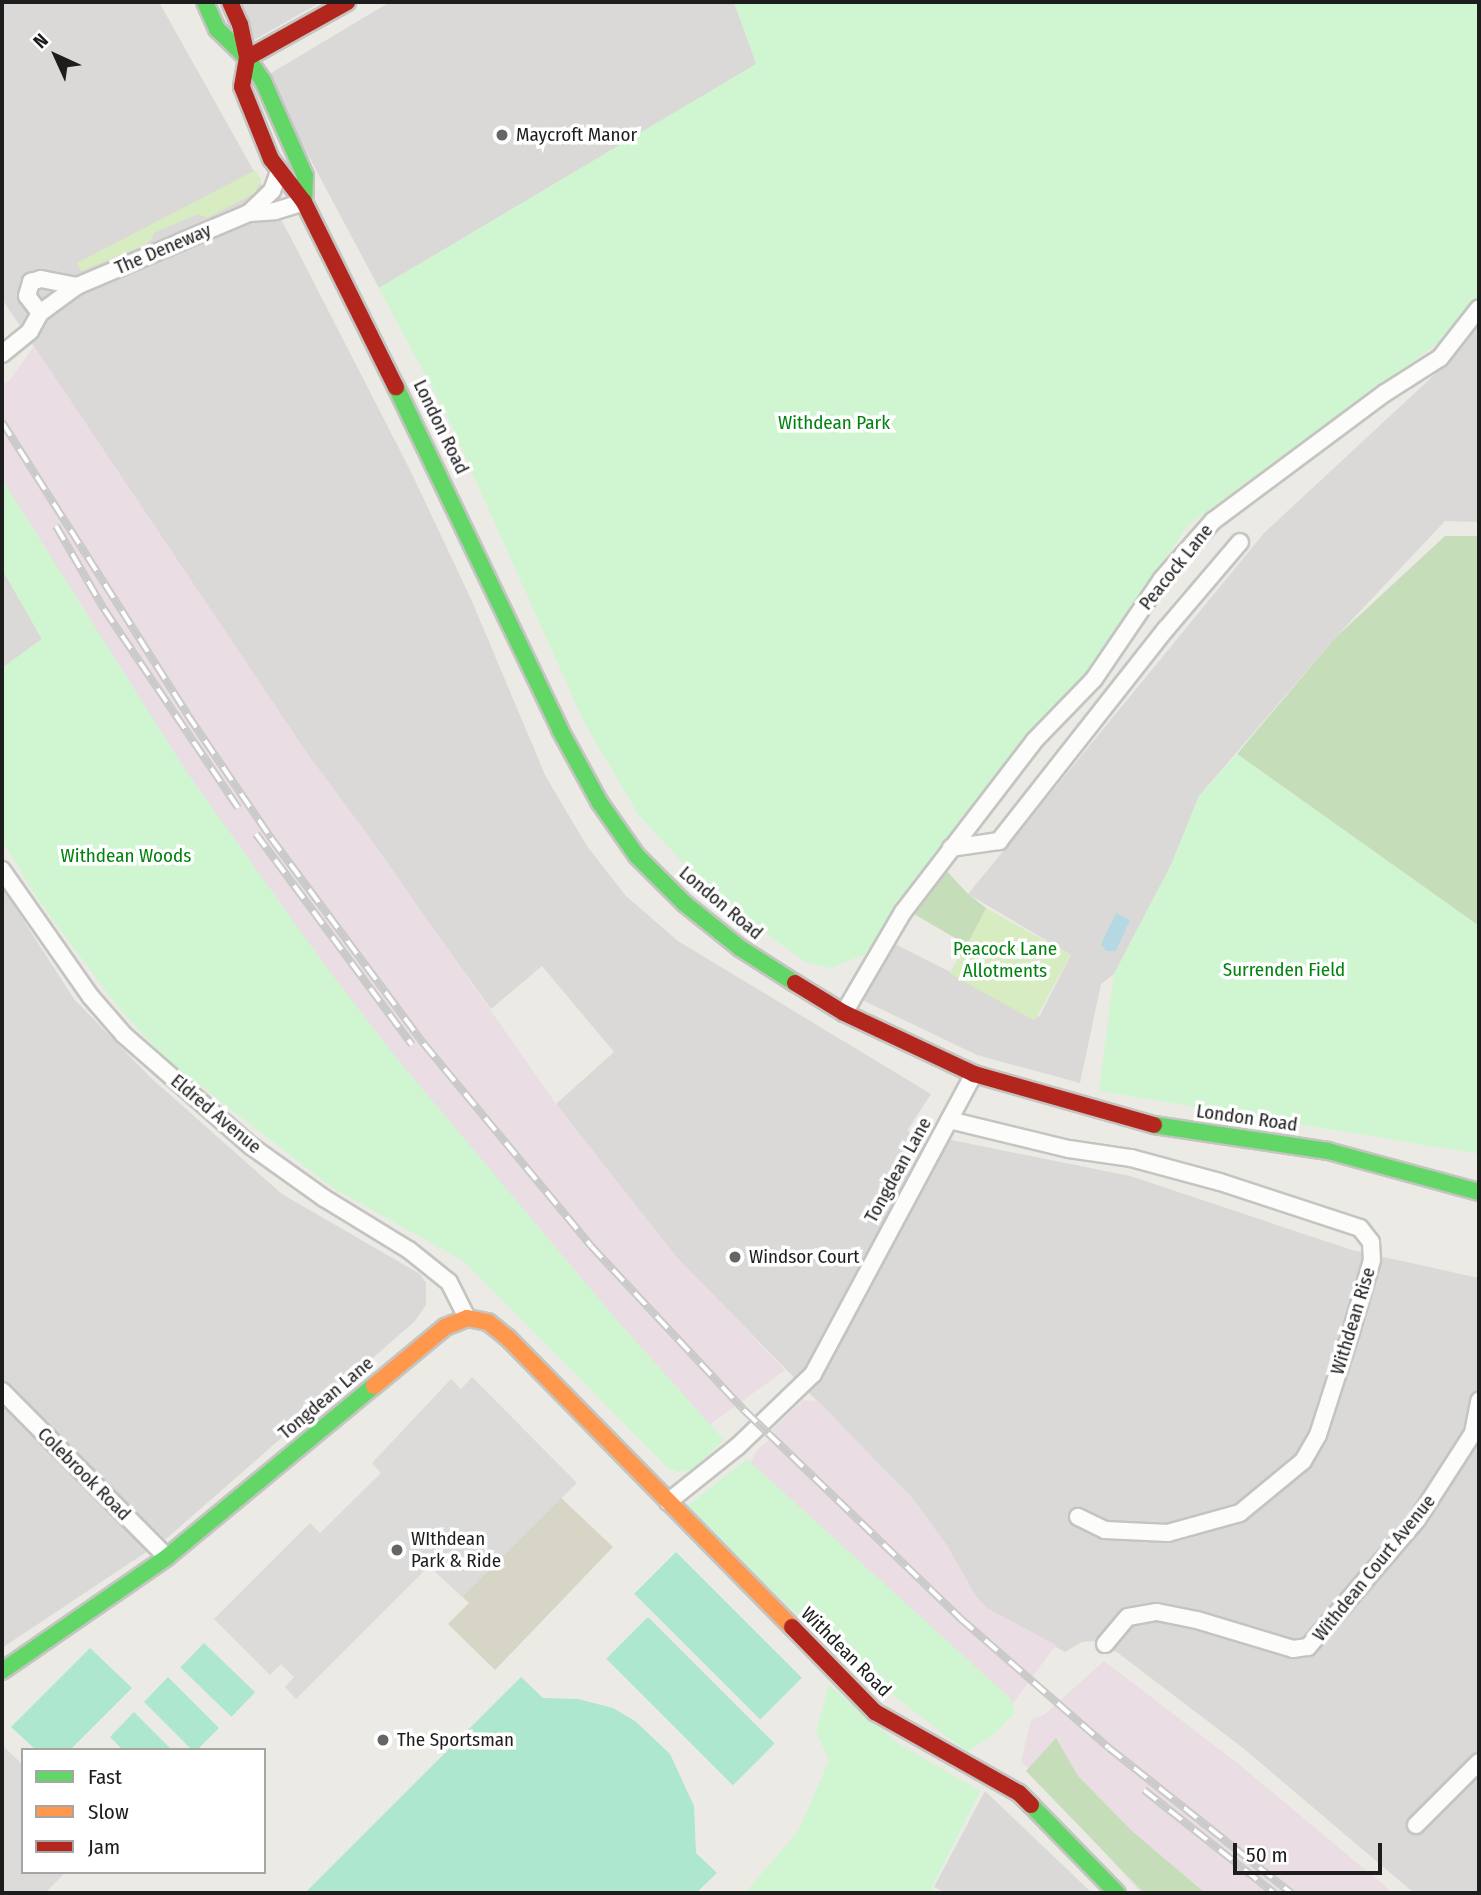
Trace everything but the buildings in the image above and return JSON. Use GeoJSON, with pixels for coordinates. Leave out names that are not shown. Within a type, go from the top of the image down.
{"type":"FeatureCollection","features":[{"type":"Feature","properties":{"kind":"main road","name":"London Road"},"geometry":{"type":"LineString","coordinates":[[205,2],[217,29],[247,58],[263,81],[305,176],[304,202]]}},
{"type":"Feature","properties":{"kind":"main road","name":"London Road"},"geometry":{"type":"LineString","coordinates":[[230,2],[240,23],[247,58],[242,87],[271,159],[304,202],[436,465],[560,730],[600,803],[637,856],[684,902],[740,948],[844,1013],[974,1074],[1140,1124],[1328,1151],[1479,1192]]}},
{"type":"Feature","properties":{"kind":"main road"},"geometry":{"type":"LineString","coordinates":[[247,58],[347,2]]}},
{"type":"Feature","properties":{"kind":"main road"},"geometry":{"type":"LineString","coordinates":[[467,1318],[488,1322],[508,1338],[664,1498]]}},
{"type":"Feature","properties":{"kind":"main road","name":"Tongdean Lane"},"geometry":{"type":"LineString","coordinates":[[2,1671],[167,1557],[412,1353],[445,1327],[467,1318]]}},
{"type":"Feature","properties":{"kind":"main road","name":"Withdean Road"},"geometry":{"type":"LineString","coordinates":[[664,1498],[875,1712],[1019,1793],[1117,1893]]}},
{"type":"Feature","properties":{"kind":"street","name":"The Deneway"},"geometry":{"type":"LineString","coordinates":[[249,213],[272,191],[279,172]]}},
{"type":"Feature","properties":{"kind":"street","name":"The Deneway"},"geometry":{"type":"LineString","coordinates":[[2,354],[30,331],[40,313],[77,286],[249,213],[275,211],[304,202]]}},
{"type":"Feature","properties":{"kind":"street"},"geometry":{"type":"LineString","coordinates":[[40,313],[27,296],[31,282],[41,279],[77,286]]}},
{"type":"Feature","properties":{"kind":"street","name":"Peacock Lane"},"geometry":{"type":"LineString","coordinates":[[844,1013],[903,912],[1034,741],[1094,679],[1163,579],[1213,521],[1385,393],[1440,358],[1479,308]]}},
{"type":"Feature","properties":{"kind":"street","name":"Peacock Lane"},"geometry":{"type":"LineString","coordinates":[[951,848],[999,841],[1166,629],[1240,542]]}},
{"type":"Feature","properties":{"kind":"street","name":"Eldred Avenue"},"geometry":{"type":"LineString","coordinates":[[2,870],[91,997],[124,1035],[251,1146],[324,1198],[410,1250],[449,1282],[467,1318]]}},
{"type":"Feature","properties":{"kind":"street","name":"Tongdean Lane"},"geometry":{"type":"LineString","coordinates":[[664,1498],[737,1447],[813,1374],[974,1074]]}},
{"type":"Feature","properties":{"kind":"street","name":"Withdean Rise"},"geometry":{"type":"LineString","coordinates":[[950,1120],[1069,1149],[1131,1158],[1220,1182],[1360,1228],[1371,1242],[1372,1260],[1351,1332],[1318,1435],[1303,1461],[1240,1513],[1168,1533],[1105,1530],[1078,1517]]}},
{"type":"Feature","properties":{"kind":"street","name":"Colebrook Road"},"geometry":{"type":"LineString","coordinates":[[2,1391],[167,1557]]}},
{"type":"Feature","properties":{"kind":"street","name":"Withdean Court Avenue"},"geometry":{"type":"LineString","coordinates":[[1105,1644],[1128,1617],[1157,1612],[1198,1620],[1293,1649],[1308,1647],[1417,1520],[1473,1433],[1479,1401]]}},
{"type":"Feature","properties":{"kind":"street"},"geometry":{"type":"LineString","coordinates":[[1416,1825],[1479,1762]]}},
{"type":"Feature","properties":{"kind":"shaded area"},"geometry":{"type":"Polygon","coordinates":[[[2,2],[159,2],[289,234],[411,472],[471,599],[546,777],[587,846],[626,896],[678,941],[931,1094],[907,1131],[1130,1176],[1352,1250],[1479,1278],[1479,1893],[1414,1893],[1243,1748],[1118,1653],[1093,1641],[1082,1642],[1065,1652],[987,1608],[976,1597],[947,1546],[913,1499],[678,1259],[613,1177],[556,1104],[614,1052],[542,966],[491,1009],[304,749],[2,299],[2,2]]]}},
{"type":"Feature","properties":{"kind":"shaded area"},"geometry":{"type":"Polygon","coordinates":[[[226,2],[321,2],[245,45],[226,2]]]}},
{"type":"Feature","properties":{"kind":"shaded area"},"geometry":{"type":"Polygon","coordinates":[[[390,2],[734,2],[757,64],[379,288],[266,76],[390,2]]]}},
{"type":"Feature","properties":{"kind":"shaded area"},"geometry":{"type":"Polygon","coordinates":[[[1479,317],[1479,522],[1445,521],[1335,638],[1199,796],[1171,865],[1114,974],[1101,984],[1080,1083],[977,1055],[860,999],[893,943],[1039,1017],[1071,955],[968,894],[1264,533],[1447,363],[1479,317]]]}},
{"type":"Feature","properties":{"kind":"shaded area"},"geometry":{"type":"Polygon","coordinates":[[[34,346],[304,749],[373,842],[556,1104],[678,1259],[785,1370],[698,1433],[2,569],[2,385],[10,380],[34,346]]]}},
{"type":"Feature","properties":{"kind":"shaded area"},"geometry":{"type":"Polygon","coordinates":[[[2,569],[42,639],[2,668],[2,569]]]}},
{"type":"Feature","properties":{"kind":"shaded area"},"geometry":{"type":"Polygon","coordinates":[[[2,887],[74,999],[150,1077],[282,1194],[420,1274],[426,1283],[426,1305],[415,1321],[166,1539],[2,1648],[2,887]]]}},
{"type":"Feature","properties":{"kind":"shaded area","name":"WIthdean Park & Ride"},"geometry":{"type":"Polygon","coordinates":[[[472,1377],[577,1483],[462,1597],[429,1566],[296,1699],[285,1687],[294,1677],[281,1664],[270,1675],[214,1619],[310,1523],[320,1533],[381,1473],[372,1463],[451,1379],[461,1389],[472,1377]]]}},
{"type":"Feature","properties":{"kind":"shaded area"},"geometry":{"type":"Polygon","coordinates":[[[803,1400],[818,1401],[913,1499],[947,1546],[976,1596],[987,1608],[1056,1645],[1007,1711],[746,1470],[758,1449],[775,1435],[773,1429],[803,1400]]]}},
{"type":"Feature","properties":{"kind":"shaded area"},"geometry":{"type":"Polygon","coordinates":[[[539,1477],[613,1547],[495,1670],[448,1624],[469,1603],[442,1577],[539,1477]]]}},
{"type":"Feature","properties":{"kind":"shaded area"},"geometry":{"type":"Polygon","coordinates":[[[1104,1661],[1236,1762],[1393,1893],[1141,1893],[1021,1761],[1031,1720],[1044,1715],[1104,1661]]]}},
{"type":"Feature","properties":{"kind":"shaded area"},"geometry":{"type":"Polygon","coordinates":[[[2,1745],[21,1763],[21,1874],[64,1874],[45,1893],[2,1893],[2,1745]]]}},
{"type":"Feature","properties":{"kind":"shaded area"},"geometry":{"type":"Polygon","coordinates":[[[985,1791],[1092,1893],[946,1893],[934,1887],[985,1791]]]}},
{"type":"Feature","properties":{"kind":"green space","name":"Withdean Park"},"geometry":{"type":"Polygon","coordinates":[[[734,2],[1479,2],[1479,295],[1468,316],[1434,346],[1189,524],[1083,677],[968,813],[865,954],[831,968],[805,962],[707,889],[638,814],[584,722],[446,414],[379,288],[756,64],[734,2]]]}},
{"type":"Feature","properties":{"kind":"green space"},"geometry":{"type":"Polygon","coordinates":[[[256,170],[261,180],[255,193],[207,218],[198,214],[154,233],[151,240],[140,247],[81,271],[77,263],[256,170]]]}},
{"type":"Feature","properties":{"kind":"green space","name":"Withdean Woods"},"geometry":{"type":"Polygon","coordinates":[[[2,479],[186,771],[324,964],[398,1060],[616,1319],[724,1440],[692,1470],[679,1472],[668,1468],[465,1262],[333,1188],[166,1059],[117,1006],[39,901],[2,840],[2,668],[42,639],[2,569],[2,479]]]}},
{"type":"Feature","properties":{"kind":"green space"},"geometry":{"type":"Polygon","coordinates":[[[1445,536],[1479,536],[1479,926],[1237,754],[1335,638],[1445,536]]]}},
{"type":"Feature","properties":{"kind":"green space","name":"Surrenden Field"},"geometry":{"type":"Polygon","coordinates":[[[1237,754],[1479,926],[1479,1154],[1099,1091],[1114,974],[1171,865],[1199,796],[1237,754]]]}},
{"type":"Feature","properties":{"kind":"green space"},"geometry":{"type":"Polygon","coordinates":[[[944,868],[968,894],[986,908],[967,945],[914,914],[944,868]]]}},
{"type":"Feature","properties":{"kind":"green space","name":"Peacock Lane Allotments"},"geometry":{"type":"Polygon","coordinates":[[[986,908],[1071,955],[1034,1021],[950,974],[986,908]]]}},
{"type":"Feature","properties":{"kind":"green space"},"geometry":{"type":"Polygon","coordinates":[[[747,1459],[1010,1698],[1015,1712],[995,1733],[967,1752],[831,1647],[686,1507],[747,1459]]]}},
{"type":"Feature","properties":{"kind":"green space"},"geometry":{"type":"Polygon","coordinates":[[[676,1552],[802,1678],[760,1720],[634,1594],[676,1552]]]}},
{"type":"Feature","properties":{"kind":"green space"},"geometry":{"type":"Polygon","coordinates":[[[648,1617],[775,1744],[733,1785],[606,1659],[648,1617]]]}},
{"type":"Feature","properties":{"kind":"green space"},"geometry":{"type":"Polygon","coordinates":[[[204,1643],[255,1692],[231,1717],[180,1667],[204,1643]]]}},
{"type":"Feature","properties":{"kind":"green space"},"geometry":{"type":"Polygon","coordinates":[[[90,1648],[132,1688],[72,1748],[34,1748],[11,1727],[90,1648]]]}},
{"type":"Feature","properties":{"kind":"green space"},"geometry":{"type":"Polygon","coordinates":[[[168,1677],[219,1728],[199,1748],[190,1748],[144,1702],[168,1677]]]}},
{"type":"Feature","properties":{"kind":"green space"},"geometry":{"type":"Polygon","coordinates":[[[521,1677],[543,1698],[578,1699],[613,1708],[635,1721],[670,1754],[694,1806],[696,1853],[717,1873],[696,1893],[305,1893],[521,1677]]]}},
{"type":"Feature","properties":{"kind":"green space"},"geometry":{"type":"Polygon","coordinates":[[[829,1685],[899,1744],[980,1791],[931,1889],[938,1893],[745,1893],[799,1830],[829,1760],[816,1731],[829,1685]]]}},
{"type":"Feature","properties":{"kind":"green space"},"geometry":{"type":"Polygon","coordinates":[[[134,1712],[170,1748],[121,1748],[110,1737],[134,1712]]]}},
{"type":"Feature","properties":{"kind":"green space"},"geometry":{"type":"Polygon","coordinates":[[[1056,1738],[1078,1776],[1132,1831],[1205,1893],[1144,1893],[1026,1771],[1056,1738]]]}},
{"type":"Feature","properties":{"kind":"water"},"geometry":{"type":"Polygon","coordinates":[[[1116,913],[1130,920],[1116,951],[1106,951],[1101,944],[1116,913]]]}},
{"type":"Feature","properties":{"kind":"railway"},"geometry":{"type":"LineString","coordinates":[[2,422],[187,714],[271,838],[424,1044],[591,1246],[745,1411],[961,1619],[1109,1748],[1291,1893]]}},
{"type":"Feature","properties":{"kind":"railway"},"geometry":{"type":"LineString","coordinates":[[56,526],[104,609],[238,808]]}},
{"type":"Feature","properties":{"kind":"railway"},"geometry":{"type":"LineString","coordinates":[[256,834],[412,1045]]}},
{"type":"Feature","properties":{"kind":"railway"},"geometry":{"type":"LineString","coordinates":[[1144,1790],[1274,1893]]}},
{"type":"Feature","properties":{"kind":"traffic: fast"},"geometry":{"type":"LineString","coordinates":[[205,2],[217,29],[247,58],[263,81],[305,176],[304,202]]}},
{"type":"Feature","properties":{"kind":"traffic: fast"},"geometry":{"type":"LineString","coordinates":[[396,387],[560,730],[600,803],[637,856],[684,903],[740,948],[795,983]]}},
{"type":"Feature","properties":{"kind":"traffic: fast"},"geometry":{"type":"LineString","coordinates":[[1154,1125],[1328,1151],[1479,1192]]}},
{"type":"Feature","properties":{"kind":"traffic: fast"},"geometry":{"type":"LineString","coordinates":[[2,1671],[167,1557],[374,1386]]}},
{"type":"Feature","properties":{"kind":"traffic: fast"},"geometry":{"type":"LineString","coordinates":[[1031,1805],[1117,1893]]}},
{"type":"Feature","properties":{"kind":"traffic: slow"},"geometry":{"type":"LineString","coordinates":[[374,1386],[445,1327],[467,1318],[488,1322],[508,1338],[792,1627]]}},
{"type":"Feature","properties":{"kind":"traffic: jam"},"geometry":{"type":"LineString","coordinates":[[230,2],[240,24],[247,58],[242,87],[271,159],[304,202],[396,387]]}},
{"type":"Feature","properties":{"kind":"traffic: jam"},"geometry":{"type":"LineString","coordinates":[[247,58],[347,2]]}},
{"type":"Feature","properties":{"kind":"traffic: jam"},"geometry":{"type":"LineString","coordinates":[[795,983],[844,1013],[974,1074],[1154,1125]]}},
{"type":"Feature","properties":{"kind":"traffic: jam"},"geometry":{"type":"LineString","coordinates":[[792,1627],[875,1712],[1019,1793],[1031,1805]]}},
{"type":"Feature","properties":{"kind":"place","name":"Maycroft Manor"},"geometry":{"type":"Point","coordinates":[502,135]}},
{"type":"Feature","properties":{"kind":"place","name":"Windsor Court"},"geometry":{"type":"Point","coordinates":[735,1257]}},
{"type":"Feature","properties":{"kind":"place","name":"WIthdean Park & Ride"},"geometry":{"type":"Point","coordinates":[397,1550]}},
{"type":"Feature","properties":{"kind":"place","name":"The Sportsman"},"geometry":{"type":"Point","coordinates":[383,1740]}}]}
